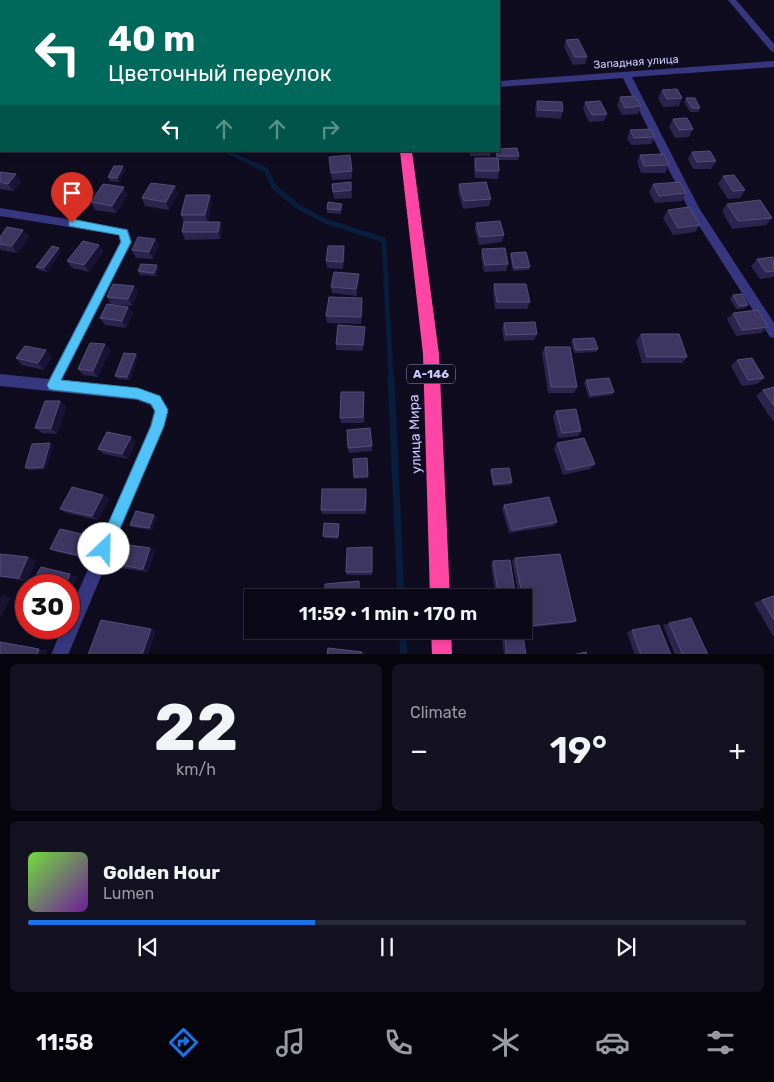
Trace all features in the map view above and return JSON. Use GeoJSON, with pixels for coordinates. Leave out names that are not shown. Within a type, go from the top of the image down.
{"type":"FeatureCollection","features":[{"type":"Feature","properties":{"kind":"highway","name":"улица Мира"},"geometry":{"type":"LineString","coordinates":[[406,152],[431,354],[440,589]]}},
{"type":"Feature","properties":{"kind":"highway"},"geometry":{"type":"LineString","coordinates":[[442,639],[442,654]]}},
{"type":"Feature","properties":{"kind":"street"},"geometry":{"type":"LineString","coordinates":[[732,0],[774,49]]}},
{"type":"Feature","properties":{"kind":"street","name":"Западная улица"},"geometry":{"type":"LineString","coordinates":[[500,84],[774,64]]}},
{"type":"Feature","properties":{"kind":"street"},"geometry":{"type":"LineString","coordinates":[[626,74],[694,210],[774,333]]}},
{"type":"Feature","properties":{"kind":"street"},"geometry":{"type":"LineString","coordinates":[[0,212],[124,232],[126,242],[53,385]]}},
{"type":"Feature","properties":{"kind":"street"},"geometry":{"type":"LineString","coordinates":[[0,380],[138,394],[155,400],[162,410],[157,426],[59,654]]}},
{"type":"Feature","properties":{"kind":"building"},"geometry":{"type":"Polygon","coordinates":[[[578,39],[587,57],[575,57],[566,40],[578,39]]]}},
{"type":"Feature","properties":{"kind":"building"},"geometry":{"type":"Polygon","coordinates":[[[677,89],[682,98],[667,99],[662,90],[677,89]]]}},
{"type":"Feature","properties":{"kind":"building"},"geometry":{"type":"Polygon","coordinates":[[[635,96],[641,106],[625,108],[620,97],[635,96]]]}},
{"type":"Feature","properties":{"kind":"building"},"geometry":{"type":"Polygon","coordinates":[[[686,98],[695,98],[700,108],[692,108],[686,98]]]}},
{"type":"Feature","properties":{"kind":"building"},"geometry":{"type":"Polygon","coordinates":[[[537,101],[562,102],[563,111],[538,110],[537,101]]]}},
{"type":"Feature","properties":{"kind":"building"},"geometry":{"type":"Polygon","coordinates":[[[600,101],[607,114],[592,115],[585,102],[600,101]]]}},
{"type":"Feature","properties":{"kind":"building"},"geometry":{"type":"Polygon","coordinates":[[[687,118],[693,129],[679,130],[673,119],[687,118]]]}},
{"type":"Feature","properties":{"kind":"building"},"geometry":{"type":"Polygon","coordinates":[[[651,129],[655,137],[634,138],[630,130],[651,129]]]}},
{"type":"Feature","properties":{"kind":"building"},"geometry":{"type":"Polygon","coordinates":[[[517,148],[519,156],[497,156],[496,152],[500,152],[500,149],[517,148]]]}},
{"type":"Feature","properties":{"kind":"building"},"geometry":{"type":"Polygon","coordinates":[[[710,151],[716,161],[697,162],[692,152],[710,151]]]}},
{"type":"Feature","properties":{"kind":"building"},"geometry":{"type":"Polygon","coordinates":[[[664,154],[669,165],[644,166],[640,155],[664,154]]]}},
{"type":"Feature","properties":{"kind":"building"},"geometry":{"type":"Polygon","coordinates":[[[350,155],[352,171],[331,173],[329,157],[350,155]]]}},
{"type":"Feature","properties":{"kind":"building"},"geometry":{"type":"Polygon","coordinates":[[[475,158],[498,158],[499,171],[476,171],[475,158]]]}},
{"type":"Feature","properties":{"kind":"building"},"geometry":{"type":"Polygon","coordinates":[[[114,166],[123,166],[117,178],[108,177],[114,166]]]}},
{"type":"Feature","properties":{"kind":"building"},"geometry":{"type":"Polygon","coordinates":[[[0,172],[16,174],[8,184],[0,182],[0,172]]]}},
{"type":"Feature","properties":{"kind":"building"},"geometry":{"type":"Polygon","coordinates":[[[734,175],[745,190],[733,191],[723,176],[734,175]]]}},
{"type":"Feature","properties":{"kind":"building"},"geometry":{"type":"Polygon","coordinates":[[[351,182],[351,190],[333,192],[332,184],[351,182]]]}},
{"type":"Feature","properties":{"kind":"building"},"geometry":{"type":"Polygon","coordinates":[[[486,182],[491,199],[464,201],[459,184],[486,182]]]}},
{"type":"Feature","properties":{"kind":"building"},"geometry":{"type":"Polygon","coordinates":[[[680,182],[686,193],[659,196],[653,184],[680,182]]]}},
{"type":"Feature","properties":{"kind":"building"},"geometry":{"type":"Polygon","coordinates":[[[59,183],[72,183],[66,196],[52,196],[59,183]]]}},
{"type":"Feature","properties":{"kind":"building"},"geometry":{"type":"Polygon","coordinates":[[[151,183],[175,186],[166,202],[142,198],[151,183]]]}},
{"type":"Feature","properties":{"kind":"building"},"geometry":{"type":"Polygon","coordinates":[[[103,184],[124,187],[112,206],[91,202],[103,184]]]}},
{"type":"Feature","properties":{"kind":"building"},"geometry":{"type":"Polygon","coordinates":[[[186,195],[210,195],[205,215],[181,215],[186,195]]]}},
{"type":"Feature","properties":{"kind":"building"},"geometry":{"type":"Polygon","coordinates":[[[760,200],[772,218],[738,221],[727,204],[760,200]]]}},
{"type":"Feature","properties":{"kind":"building"},"geometry":{"type":"Polygon","coordinates":[[[328,202],[342,204],[340,210],[327,209],[328,202]]]}},
{"type":"Feature","properties":{"kind":"building"},"geometry":{"type":"Polygon","coordinates":[[[689,207],[700,225],[678,228],[668,210],[689,207]]]}},
{"type":"Feature","properties":{"kind":"building"},"geometry":{"type":"Polygon","coordinates":[[[500,221],[504,235],[480,237],[476,223],[500,221]]]}},
{"type":"Feature","properties":{"kind":"building"},"geometry":{"type":"Polygon","coordinates":[[[184,222],[220,222],[218,232],[182,232],[184,222]]]}},
{"type":"Feature","properties":{"kind":"building"},"geometry":{"type":"Polygon","coordinates":[[[7,227],[23,230],[12,246],[0,244],[0,237],[7,227]]]}},
{"type":"Feature","properties":{"kind":"building"},"geometry":{"type":"Polygon","coordinates":[[[138,237],[155,239],[149,252],[132,250],[138,237]]]}},
{"type":"Feature","properties":{"kind":"building"},"geometry":{"type":"Polygon","coordinates":[[[83,241],[99,245],[84,265],[67,261],[83,241]]]}},
{"type":"Feature","properties":{"kind":"building"},"geometry":{"type":"Polygon","coordinates":[[[52,246],[59,248],[44,268],[36,267],[52,246]]]}},
{"type":"Feature","properties":{"kind":"building"},"geometry":{"type":"Polygon","coordinates":[[[328,246],[344,246],[343,262],[326,261],[328,246]]]}},
{"type":"Feature","properties":{"kind":"building"},"geometry":{"type":"Polygon","coordinates":[[[505,248],[508,264],[485,265],[482,249],[505,248]]]}},
{"type":"Feature","properties":{"kind":"building"},"geometry":{"type":"Polygon","coordinates":[[[526,252],[530,267],[514,268],[511,253],[526,252]]]}},
{"type":"Feature","properties":{"kind":"building"},"geometry":{"type":"Polygon","coordinates":[[[773,257],[774,271],[766,272],[757,259],[773,257]]]}},
{"type":"Feature","properties":{"kind":"building"},"geometry":{"type":"Polygon","coordinates":[[[141,264],[157,265],[154,273],[138,271],[141,264]]]}},
{"type":"Feature","properties":{"kind":"building"},"geometry":{"type":"Polygon","coordinates":[[[334,272],[359,274],[356,289],[331,287],[334,272]]]}},
{"type":"Feature","properties":{"kind":"building"},"geometry":{"type":"Polygon","coordinates":[[[113,284],[134,286],[128,299],[107,297],[113,284]]]}},
{"type":"Feature","properties":{"kind":"building"},"geometry":{"type":"Polygon","coordinates":[[[494,284],[526,284],[530,302],[497,302],[494,284]]]}},
{"type":"Feature","properties":{"kind":"building"},"geometry":{"type":"Polygon","coordinates":[[[742,294],[748,305],[739,306],[733,295],[742,294]]]}},
{"type":"Feature","properties":{"kind":"building"},"geometry":{"type":"Polygon","coordinates":[[[329,297],[362,298],[361,317],[326,316],[329,297]]]}},
{"type":"Feature","properties":{"kind":"building"},"geometry":{"type":"Polygon","coordinates":[[[107,304],[128,307],[122,321],[100,318],[107,304]]]}},
{"type":"Feature","properties":{"kind":"building"},"geometry":{"type":"Polygon","coordinates":[[[758,310],[768,327],[742,330],[733,313],[758,310]]]}},
{"type":"Feature","properties":{"kind":"building"},"geometry":{"type":"Polygon","coordinates":[[[535,322],[537,334],[506,335],[504,323],[535,322]]]}},
{"type":"Feature","properties":{"kind":"building"},"geometry":{"type":"Polygon","coordinates":[[[338,325],[365,327],[363,345],[336,344],[338,325]]]}},
{"type":"Feature","properties":{"kind":"building"},"geometry":{"type":"Polygon","coordinates":[[[641,334],[679,334],[687,357],[647,357],[641,334]]]}},
{"type":"Feature","properties":{"kind":"building"},"geometry":{"type":"Polygon","coordinates":[[[594,338],[598,349],[576,350],[573,339],[594,338]]]}},
{"type":"Feature","properties":{"kind":"building"},"geometry":{"type":"Polygon","coordinates":[[[90,343],[105,344],[93,371],[78,369],[90,343]]]}},
{"type":"Feature","properties":{"kind":"building"},"geometry":{"type":"Polygon","coordinates":[[[25,346],[46,350],[38,363],[16,358],[25,346]]]}},
{"type":"Feature","properties":{"kind":"building"},"geometry":{"type":"Polygon","coordinates":[[[545,347],[570,347],[577,387],[551,387],[545,347]]]}},
{"type":"Feature","properties":{"kind":"building"},"geometry":{"type":"Polygon","coordinates":[[[124,353],[136,354],[127,377],[115,376],[124,353]]]}},
{"type":"Feature","properties":{"kind":"building"},"geometry":{"type":"Polygon","coordinates":[[[752,358],[764,378],[748,380],[737,360],[752,358]]]}},
{"type":"Feature","properties":{"kind":"building"},"geometry":{"type":"Polygon","coordinates":[[[609,378],[614,392],[591,395],[586,380],[609,378]]]}},
{"type":"Feature","properties":{"kind":"building"},"geometry":{"type":"Polygon","coordinates":[[[774,387],[774,406],[763,390],[774,387]]]}},
{"type":"Feature","properties":{"kind":"building"},"geometry":{"type":"Polygon","coordinates":[[[341,392],[364,392],[363,417],[340,418],[341,392]]]}},
{"type":"Feature","properties":{"kind":"building"},"geometry":{"type":"Polygon","coordinates":[[[45,401],[60,401],[51,428],[35,428],[45,401]]]}},
{"type":"Feature","properties":{"kind":"building"},"geometry":{"type":"Polygon","coordinates":[[[576,409],[581,431],[562,433],[556,411],[576,409]]]}},
{"type":"Feature","properties":{"kind":"building"},"geometry":{"type":"Polygon","coordinates":[[[370,428],[372,446],[348,448],[347,430],[370,428]]]}},
{"type":"Feature","properties":{"kind":"building"},"geometry":{"type":"Polygon","coordinates":[[[107,432],[131,437],[122,454],[98,449],[107,432]]]}},
{"type":"Feature","properties":{"kind":"building"},"geometry":{"type":"Polygon","coordinates":[[[584,438],[595,464],[567,470],[557,443],[584,438]]]}},
{"type":"Feature","properties":{"kind":"building"},"geometry":{"type":"Polygon","coordinates":[[[50,443],[43,467],[25,468],[32,444],[50,443]]]}},
{"type":"Feature","properties":{"kind":"building"},"geometry":{"type":"Polygon","coordinates":[[[367,458],[368,476],[354,477],[353,459],[367,458]]]}},
{"type":"Feature","properties":{"kind":"building"},"geometry":{"type":"Polygon","coordinates":[[[509,468],[512,482],[494,484],[491,469],[509,468]]]}},
{"type":"Feature","properties":{"kind":"building"},"geometry":{"type":"Polygon","coordinates":[[[72,487],[103,495],[92,516],[60,509],[72,487]]]}},
{"type":"Feature","properties":{"kind":"building"},"geometry":{"type":"Polygon","coordinates":[[[322,489],[366,489],[365,510],[321,510],[322,489]]]}},
{"type":"Feature","properties":{"kind":"building"},"geometry":{"type":"Polygon","coordinates":[[[549,497],[557,522],[512,530],[504,505],[549,497]]]}},
{"type":"Feature","properties":{"kind":"building"},"geometry":{"type":"Polygon","coordinates":[[[136,511],[154,515],[149,528],[130,525],[136,511]]]}},
{"type":"Feature","properties":{"kind":"building"},"geometry":{"type":"Polygon","coordinates":[[[324,523],[339,524],[338,537],[323,536],[324,523]]]}},
{"type":"Feature","properties":{"kind":"building"},"geometry":{"type":"Polygon","coordinates":[[[60,529],[91,536],[81,556],[50,549],[60,529]]]}},
{"type":"Feature","properties":{"kind":"building"},"geometry":{"type":"Polygon","coordinates":[[[122,544],[150,548],[143,569],[114,564],[122,544]]]}},
{"type":"Feature","properties":{"kind":"building"},"geometry":{"type":"Polygon","coordinates":[[[372,547],[372,572],[346,572],[347,548],[372,547]]]}},
{"type":"Feature","properties":{"kind":"building"},"geometry":{"type":"Polygon","coordinates":[[[0,554],[28,557],[21,574],[15,574],[15,578],[0,576],[0,554]]]}},
{"type":"Feature","properties":{"kind":"building"},"geometry":{"type":"Polygon","coordinates":[[[560,554],[576,621],[532,626],[532,589],[521,589],[515,558],[560,554]]]}},
{"type":"Feature","properties":{"kind":"building"},"geometry":{"type":"Polygon","coordinates":[[[510,560],[515,589],[498,589],[493,561],[510,560]]]}},
{"type":"Feature","properties":{"kind":"building"},"geometry":{"type":"Polygon","coordinates":[[[41,567],[70,574],[37,574],[41,567]]]}},
{"type":"Feature","properties":{"kind":"building"},"geometry":{"type":"Polygon","coordinates":[[[359,581],[359,589],[325,589],[325,584],[359,581]]]}},
{"type":"Feature","properties":{"kind":"building"},"geometry":{"type":"Polygon","coordinates":[[[774,596],[774,620],[762,600],[774,596]]]}},
{"type":"Feature","properties":{"kind":"building"},"geometry":{"type":"Polygon","coordinates":[[[691,618],[708,654],[683,654],[669,623],[691,618]]]}},
{"type":"Feature","properties":{"kind":"building"},"geometry":{"type":"Polygon","coordinates":[[[101,620],[151,629],[142,654],[88,654],[101,620]]]}},
{"type":"Feature","properties":{"kind":"building"},"geometry":{"type":"Polygon","coordinates":[[[659,625],[671,654],[641,654],[632,630],[659,625]]]}},
{"type":"Feature","properties":{"kind":"building"},"geometry":{"type":"Polygon","coordinates":[[[505,639],[523,639],[526,654],[507,654],[505,639]]]}},
{"type":"Feature","properties":{"kind":"building"},"geometry":{"type":"Polygon","coordinates":[[[0,642],[39,649],[37,654],[0,654],[0,642]]]}},
{"type":"Feature","properties":{"kind":"building"},"geometry":{"type":"Polygon","coordinates":[[[328,648],[362,652],[362,654],[327,654],[328,648]]]}},
{"type":"Feature","properties":{"kind":"waterway"},"geometry":{"type":"LineString","coordinates":[[227,152],[258,166]]}},
{"type":"Feature","properties":{"kind":"waterway"},"geometry":{"type":"LineString","coordinates":[[255,165],[266,170],[274,187],[297,206],[325,221],[384,240],[391,380]]}},
{"type":"Feature","properties":{"kind":"waterway"},"geometry":{"type":"LineString","coordinates":[[391,378],[401,589]]}},
{"type":"Feature","properties":{"kind":"waterway"},"geometry":{"type":"LineString","coordinates":[[403,639],[404,654]]}},
{"type":"Feature","properties":{"kind":"route"},"geometry":{"type":"LineString","coordinates":[[72,223],[124,232],[126,242],[53,385],[138,394],[155,400],[162,410],[157,426],[104,549]]}}]}
